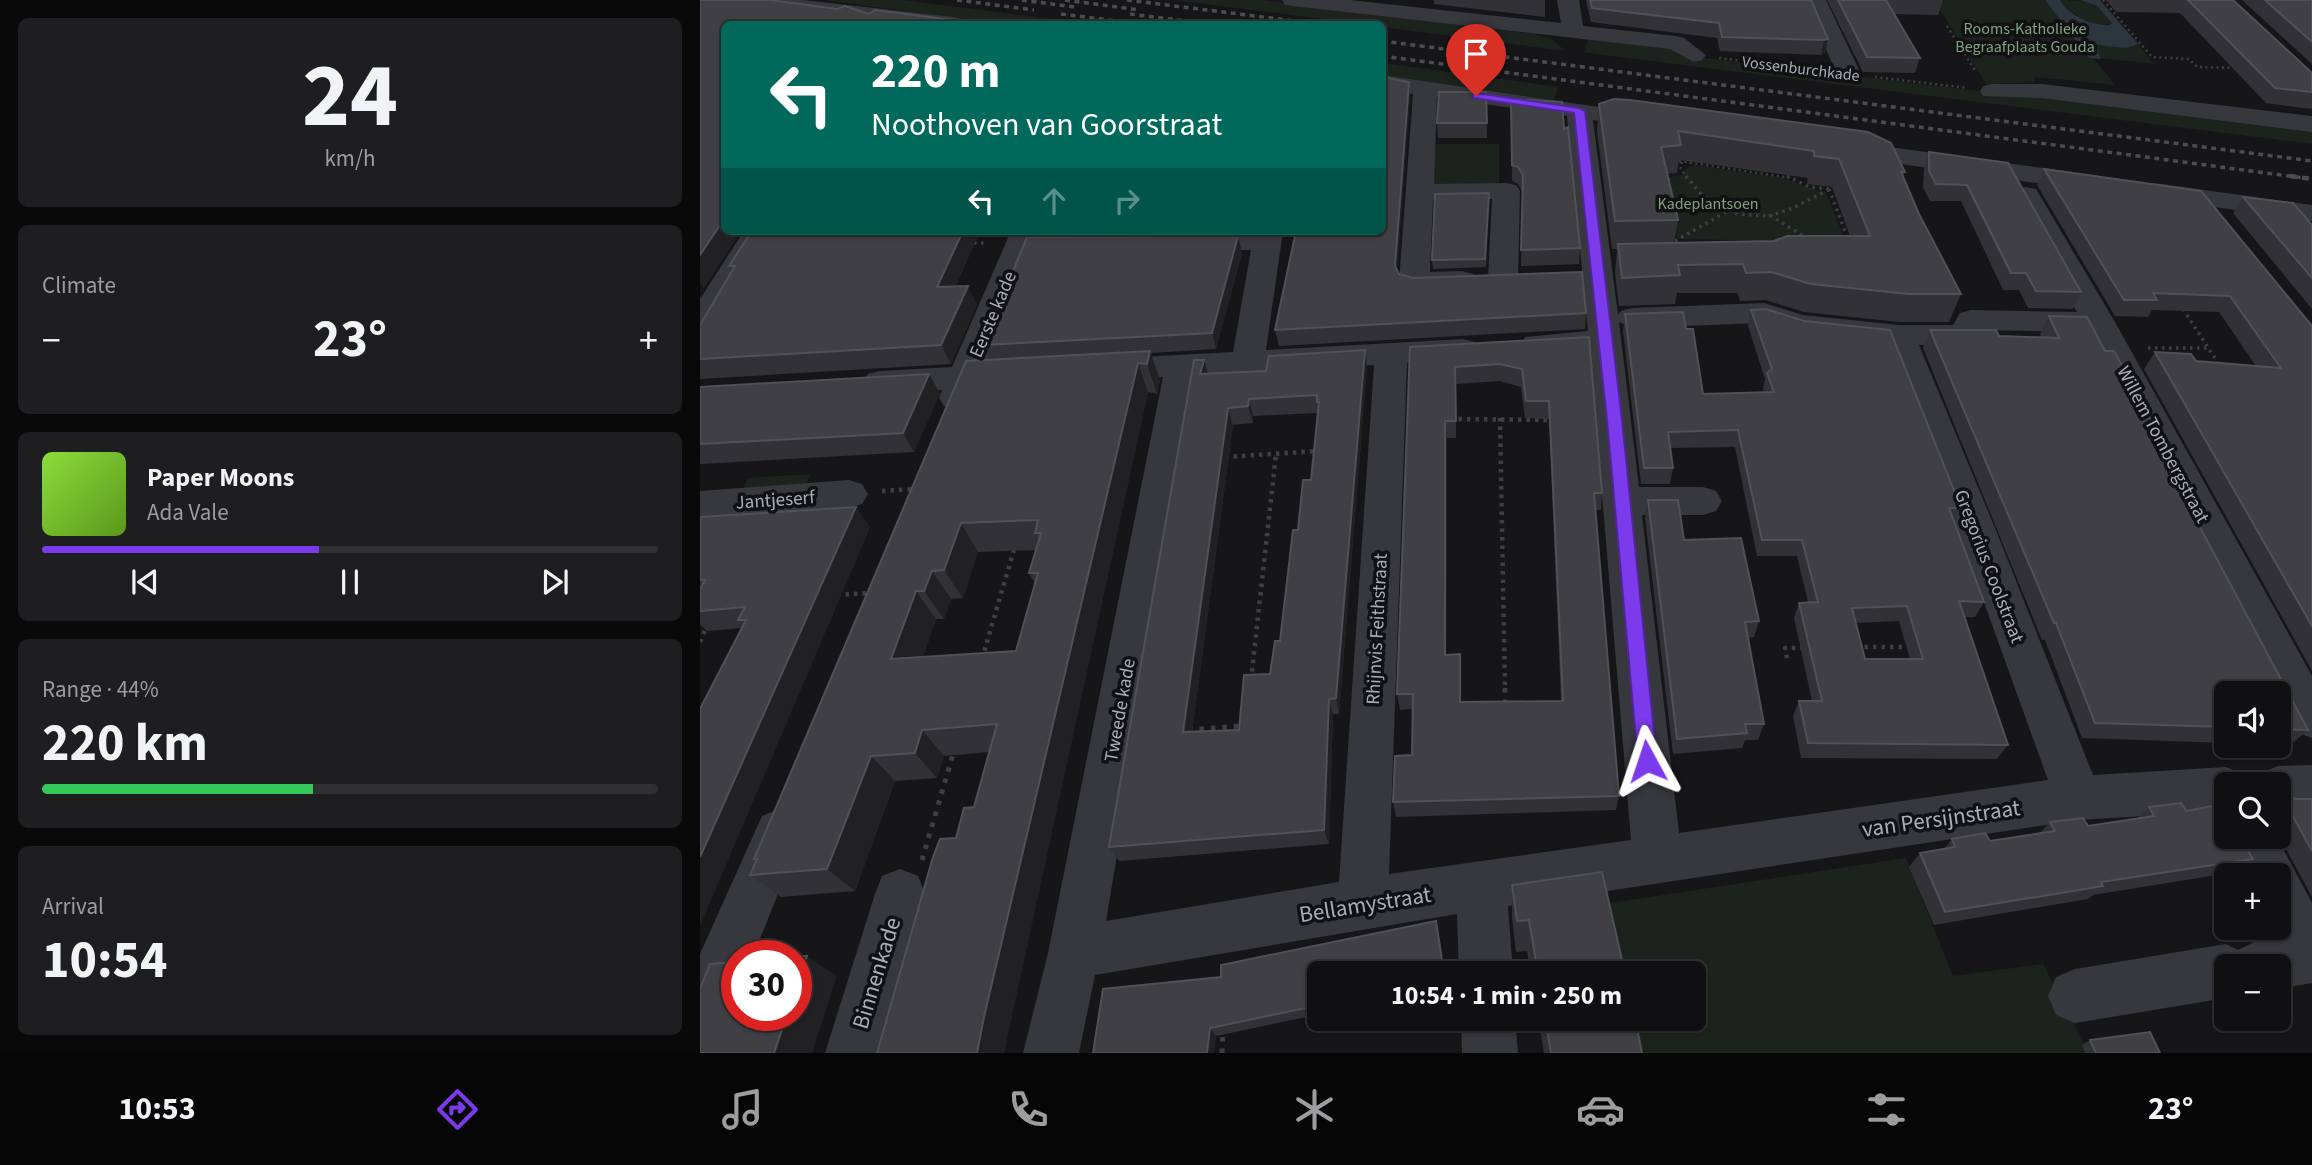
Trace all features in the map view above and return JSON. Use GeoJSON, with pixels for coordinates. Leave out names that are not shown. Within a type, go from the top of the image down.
{"type":"FeatureCollection","features":[{"type":"Feature","properties":{"kind":"street"},"geometry":{"type":"LineString","coordinates":[[748,0],[929,21]]}},
{"type":"Feature","properties":{"kind":"street"},"geometry":{"type":"LineString","coordinates":[[1293,0],[1676,43],[1694,55]]}},
{"type":"Feature","properties":{"kind":"street"},"geometry":{"type":"LineString","coordinates":[[1568,0],[1573,32]]}},
{"type":"Feature","properties":{"kind":"street"},"geometry":{"type":"LineString","coordinates":[[1815,0],[1849,74]]}},
{"type":"Feature","properties":{"kind":"street"},"geometry":{"type":"LineString","coordinates":[[800,21],[822,8]]}},
{"type":"Feature","properties":{"kind":"street"},"geometry":{"type":"LineString","coordinates":[[1386,83],[1675,125]]}},
{"type":"Feature","properties":{"kind":"street"},"geometry":{"type":"LineString","coordinates":[[1420,191],[1506,191],[1517,278],[1414,282],[1425,89]]}},
{"type":"Feature","properties":{"kind":"street"},"geometry":{"type":"LineString","coordinates":[[1994,91],[2042,90],[2312,124]]}},
{"type":"Feature","properties":{"kind":"street"},"geometry":{"type":"LineString","coordinates":[[1579,111],[1614,420],[1657,860]]}},
{"type":"Feature","properties":{"kind":"street"},"geometry":{"type":"LineString","coordinates":[[1827,146],[1897,167],[2013,172],[2312,213]]}},
{"type":"Feature","properties":{"kind":"street","name":"Willem Tombergstraat"},"geometry":{"type":"LineString","coordinates":[[2013,172],[2106,335],[2312,718]]}},
{"type":"Feature","properties":{"kind":"street"},"geometry":{"type":"LineString","coordinates":[[2202,198],[2227,229]]}},
{"type":"Feature","properties":{"kind":"street"},"geometry":{"type":"LineString","coordinates":[[700,324],[756,235]]}},
{"type":"Feature","properties":{"kind":"street"},"geometry":{"type":"LineString","coordinates":[[1147,236],[1268,236],[1248,360]]}},
{"type":"Feature","properties":{"kind":"street","name":"Eerste kade"},"geometry":{"type":"LineString","coordinates":[[941,437],[964,377],[1032,238]]}},
{"type":"Feature","properties":{"kind":"street"},"geometry":{"type":"LineString","coordinates":[[848,384],[1182,367],[1248,360],[1505,346],[1603,330],[1764,313],[1800,325],[1899,335],[1964,335],[1964,308],[2106,335]]}},
{"type":"Feature","properties":{"kind":"street","name":"Gregorius Coolstraat"},"geometry":{"type":"LineString","coordinates":[[1899,335],[1978,533],[2078,798]]}},
{"type":"Feature","properties":{"kind":"street","name":"Rhijnvis Feithstraat"},"geometry":{"type":"LineString","coordinates":[[1363,903],[1391,354]]}},
{"type":"Feature","properties":{"kind":"street","name":"Tweede kade"},"geometry":{"type":"LineString","coordinates":[[1051,1053],[1074,953],[1182,367]]}},
{"type":"Feature","properties":{"kind":"street","name":"Jantjeserf"},"geometry":{"type":"LineString","coordinates":[[700,505],[849,494]]}},
{"type":"Feature","properties":{"kind":"street"},"geometry":{"type":"LineString","coordinates":[[1622,500],[1703,500]]}},
{"type":"Feature","properties":{"kind":"street"},"geometry":{"type":"LineString","coordinates":[[2291,787],[2312,786]]}},
{"type":"Feature","properties":{"kind":"street","name":"van Persijnstraat"},"geometry":{"type":"LineString","coordinates":[[1657,860],[2078,798],[2214,791]]}},
{"type":"Feature","properties":{"kind":"street"},"geometry":{"type":"LineString","coordinates":[[700,1017],[794,795]]}},
{"type":"Feature","properties":{"kind":"street","name":"Bellamystraat"},"geometry":{"type":"LineString","coordinates":[[1074,953],[1363,903],[1657,860]]}},
{"type":"Feature","properties":{"kind":"street"},"geometry":{"type":"LineString","coordinates":[[1481,887],[1485,961]]}},
{"type":"Feature","properties":{"kind":"street","name":"Binnenkade"},"geometry":{"type":"LineString","coordinates":[[853,1053],[900,894]]}},
{"type":"Feature","properties":{"kind":"street"},"geometry":{"type":"LineString","coordinates":[[2291,916],[2312,956],[2291,960]]}},
{"type":"Feature","properties":{"kind":"street"},"geometry":{"type":"LineString","coordinates":[[2075,996],[2214,973]]}},
{"type":"Feature","properties":{"kind":"street"},"geometry":{"type":"LineString","coordinates":[[1489,1031],[1490,1053]]}},
{"type":"Feature","properties":{"kind":"path"},"geometry":{"type":"LineString","coordinates":[[2103,0],[2152,57],[2189,59],[2197,67],[2247,68]]}},
{"type":"Feature","properties":{"kind":"path"},"geometry":{"type":"LineString","coordinates":[[1947,26],[1984,84],[1994,91]]}},
{"type":"Feature","properties":{"kind":"path","name":"Vossenburchkade"},"geometry":{"type":"LineString","coordinates":[[1694,55],[1994,91]]}},
{"type":"Feature","properties":{"kind":"path"},"geometry":{"type":"LineString","coordinates":[[1670,160],[1787,177],[1809,187],[1829,189]]}},
{"type":"Feature","properties":{"kind":"path"},"geometry":{"type":"LineString","coordinates":[[1682,162],[1680,167],[1706,199],[1726,212],[1769,216],[1793,208],[1829,189]]}},
{"type":"Feature","properties":{"kind":"path"},"geometry":{"type":"LineString","coordinates":[[1826,183],[1849,241]]}},
{"type":"Feature","properties":{"kind":"path"},"geometry":{"type":"LineString","coordinates":[[1675,241],[1726,212]]}},
{"type":"Feature","properties":{"kind":"path"},"geometry":{"type":"LineString","coordinates":[[1769,216],[1814,243]]}},
{"type":"Feature","properties":{"kind":"path"},"geometry":{"type":"LineString","coordinates":[[1672,228],[1677,250]]}},
{"type":"Feature","properties":{"kind":"path"},"geometry":{"type":"LineString","coordinates":[[2179,302],[2224,371]]}},
{"type":"Feature","properties":{"kind":"path"},"geometry":{"type":"LineString","coordinates":[[2106,335],[2209,348]]}},
{"type":"Feature","properties":{"kind":"path"},"geometry":{"type":"LineString","coordinates":[[1500,418],[1505,713]]}},
{"type":"Feature","properties":{"kind":"path"},"geometry":{"type":"LineString","coordinates":[[1387,421],[1500,418],[1614,420]]}},
{"type":"Feature","properties":{"kind":"path"},"geometry":{"type":"LineString","coordinates":[[1250,685],[1276,454]]}},
{"type":"Feature","properties":{"kind":"path"},"geometry":{"type":"LineString","coordinates":[[981,663],[1016,545]]}},
{"type":"Feature","properties":{"kind":"path"},"geometry":{"type":"LineString","coordinates":[[824,596],[878,592]]}},
{"type":"Feature","properties":{"kind":"path"},"geometry":{"type":"LineString","coordinates":[[700,642],[708,622]]}},
{"type":"Feature","properties":{"kind":"path"},"geometry":{"type":"LineString","coordinates":[[900,894],[914,885],[957,741]]}},
{"type":"Feature","properties":{"kind":"path"},"geometry":{"type":"LineString","coordinates":[[1222,1053],[1223,1025]]}},
{"type":"Feature","properties":{"kind":"green space"},"geometry":{"type":"Polygon","coordinates":[[[824,0],[903,0],[1067,21],[981,21],[824,0]]]}},
{"type":"Feature","properties":{"kind":"green space"},"geometry":{"type":"Polygon","coordinates":[[[1173,0],[1263,0],[1535,34],[1551,39],[1566,51],[1386,27],[1386,21],[1340,21],[1173,0]]]}},
{"type":"Feature","properties":{"kind":"green space","name":"Rooms-Katholieke Begraafplaats Gouda"},"geometry":{"type":"Polygon","coordinates":[[[1934,0],[2045,0],[2089,58],[2094,59],[2115,85],[2036,77],[2034,82],[1986,84],[1934,0]]]}},
{"type":"Feature","properties":{"kind":"green space"},"geometry":{"type":"Polygon","coordinates":[[[2060,0],[2097,7],[2113,23],[2107,25],[2084,19],[2060,0]]]}},
{"type":"Feature","properties":{"kind":"green space"},"geometry":{"type":"Polygon","coordinates":[[[1589,35],[1674,46],[1689,56],[2012,95],[2039,93],[2312,126],[2312,144],[1596,54],[1584,52],[1589,35]]]}},
{"type":"Feature","properties":{"kind":"green space"},"geometry":{"type":"Polygon","coordinates":[[[2138,44],[2154,64],[2100,58],[2094,46],[2138,44]]]}},
{"type":"Feature","properties":{"kind":"green space"},"geometry":{"type":"Polygon","coordinates":[[[1386,63],[1558,87],[1554,100],[1386,76],[1386,63]]]}},
{"type":"Feature","properties":{"kind":"green space"},"geometry":{"type":"Polygon","coordinates":[[[1433,144],[1499,144],[1499,186],[1430,186],[1433,144]]]}},
{"type":"Feature","properties":{"kind":"green space","name":"Kadeplantsoen"},"geometry":{"type":"Polygon","coordinates":[[[1694,165],[1784,178],[1826,192],[1852,257],[1800,241],[1677,239],[1664,178],[1682,175],[1687,168],[1694,165]]]}},
{"type":"Feature","properties":{"kind":"green space"},"geometry":{"type":"Polygon","coordinates":[[[811,474],[805,486],[743,489],[748,478],[811,474]]]}},
{"type":"Feature","properties":{"kind":"green space"},"geometry":{"type":"Polygon","coordinates":[[[1906,858],[1953,976],[2043,964],[2089,1053],[1629,1053],[1624,1031],[1706,1031],[1706,961],[1609,961],[1597,905],[1906,858]]]}},
{"type":"Feature","properties":{"kind":"shaded area"},"geometry":{"type":"Polygon","coordinates":[[[2045,0],[2060,0],[2082,18],[2096,24],[2110,25],[2112,23],[2097,6],[2080,0],[2100,0],[2138,44],[2126,48],[2096,45],[2101,59],[2089,58],[2045,0]]]}},
{"type":"Feature","properties":{"kind":"building"},"geometry":{"type":"Polygon","coordinates":[[[700,0],[770,0],[837,9],[845,6],[869,14],[875,10],[960,21],[721,21],[721,224],[700,255],[700,0]]]}},
{"type":"Feature","properties":{"kind":"building"},"geometry":{"type":"Polygon","coordinates":[[[1590,0],[1811,0],[1828,39],[1722,37],[1719,23],[1592,8],[1590,0]]]}},
{"type":"Feature","properties":{"kind":"building"},"geometry":{"type":"Polygon","coordinates":[[[1838,0],[1886,0],[1920,58],[1867,57],[1838,0]]]}},
{"type":"Feature","properties":{"kind":"building"},"geometry":{"type":"Polygon","coordinates":[[[2188,0],[2233,0],[2312,73],[2312,92],[2275,88],[2188,0]]]}},
{"type":"Feature","properties":{"kind":"building"},"geometry":{"type":"Polygon","coordinates":[[[2265,0],[2312,0],[2312,42],[2265,0]]]}},
{"type":"Feature","properties":{"kind":"building"},"geometry":{"type":"Polygon","coordinates":[[[1386,78],[1409,82],[1395,266],[1399,274],[1413,278],[1582,272],[1586,313],[1275,330],[1295,235],[1386,235],[1386,78]]]}},
{"type":"Feature","properties":{"kind":"building"},"geometry":{"type":"Polygon","coordinates":[[[1439,92],[1486,92],[1487,123],[1437,123],[1439,92]]]}},
{"type":"Feature","properties":{"kind":"building"},"geometry":{"type":"Polygon","coordinates":[[[1511,99],[1562,102],[1564,129],[1568,127],[1580,248],[1521,250],[1523,175],[1518,167],[1512,165],[1511,99]]]}},
{"type":"Feature","properties":{"kind":"building"},"geometry":{"type":"Polygon","coordinates":[[[1614,99],[1868,132],[1891,143],[1905,172],[1901,172],[1919,214],[1961,294],[1909,294],[1811,284],[1771,272],[1746,273],[1743,264],[1678,265],[1680,275],[1622,278],[1618,244],[1774,241],[1787,236],[1870,236],[1839,159],[1814,156],[1814,151],[1678,131],[1681,145],[1661,147],[1678,220],[1615,221],[1599,104],[1614,99]]]}},
{"type":"Feature","properties":{"kind":"building"},"geometry":{"type":"Polygon","coordinates":[[[1929,152],[2008,163],[2081,292],[2036,291],[2026,273],[2011,273],[1967,185],[1936,184],[1929,171],[1929,152]]]}},
{"type":"Feature","properties":{"kind":"building"},"geometry":{"type":"Polygon","coordinates":[[[2044,169],[2201,191],[2312,326],[2312,626],[2155,352],[2191,354],[2196,361],[2281,368],[2230,296],[2153,293],[2157,300],[2124,300],[2044,169]]]}},
{"type":"Feature","properties":{"kind":"building"},"geometry":{"type":"Polygon","coordinates":[[[1489,193],[1485,259],[1432,260],[1435,194],[1489,193]]]}},
{"type":"Feature","properties":{"kind":"building"},"geometry":{"type":"Polygon","coordinates":[[[2243,197],[2293,203],[2312,225],[2312,278],[2243,197]]]}},
{"type":"Feature","properties":{"kind":"building"},"geometry":{"type":"Polygon","coordinates":[[[749,235],[961,235],[937,287],[968,286],[941,345],[700,359],[700,325],[735,266],[729,266],[749,235]]]}},
{"type":"Feature","properties":{"kind":"building"},"geometry":{"type":"Polygon","coordinates":[[[1238,236],[1212,333],[983,345],[1027,237],[1238,236]]]}},
{"type":"Feature","properties":{"kind":"building"},"geometry":{"type":"Polygon","coordinates":[[[1766,309],[1804,321],[1890,330],[1961,508],[1949,508],[1984,602],[1959,601],[2008,745],[1808,743],[1799,701],[1822,701],[1799,603],[1818,602],[1802,540],[1762,540],[1738,430],[1668,432],[1673,468],[1644,468],[1625,314],[1683,312],[1686,329],[1693,329],[1703,394],[1774,392],[1767,373],[1772,369],[1751,310],[1766,309]],[[1907,606],[1852,608],[1865,659],[1923,659],[1907,606]]]}},
{"type":"Feature","properties":{"kind":"building"},"geometry":{"type":"Polygon","coordinates":[[[2049,316],[2087,317],[2105,351],[2114,351],[2201,512],[2194,516],[2282,681],[2214,681],[2214,727],[2095,723],[2056,623],[1930,330],[1996,330],[1999,336],[2059,338],[2049,316]]]}},
{"type":"Feature","properties":{"kind":"building"},"geometry":{"type":"Polygon","coordinates":[[[1589,337],[1602,493],[1594,493],[1619,796],[1393,802],[1395,756],[1412,755],[1413,694],[1397,694],[1410,347],[1589,337]],[[1500,364],[1455,367],[1456,421],[1445,421],[1445,655],[1460,654],[1460,702],[1563,701],[1549,401],[1526,401],[1522,369],[1500,364]]]}},
{"type":"Feature","properties":{"kind":"building"},"geometry":{"type":"Polygon","coordinates":[[[1365,350],[1336,698],[1329,699],[1324,830],[1109,847],[1194,360],[1204,360],[1200,374],[1266,371],[1269,356],[1365,350]],[[1317,395],[1249,399],[1248,406],[1228,408],[1183,732],[1239,730],[1244,675],[1270,674],[1275,641],[1280,641],[1293,530],[1298,530],[1303,480],[1311,480],[1317,395]]]}},
{"type":"Feature","properties":{"kind":"building"},"geometry":{"type":"Polygon","coordinates":[[[1150,351],[1147,364],[1138,363],[977,1053],[877,1053],[933,857],[940,839],[956,838],[964,808],[974,807],[997,724],[922,730],[915,753],[871,756],[827,869],[750,875],[757,859],[754,859],[966,361],[1150,351]],[[1038,520],[961,523],[944,570],[932,571],[924,591],[916,591],[891,659],[1016,651],[1038,573],[1029,573],[1041,533],[1035,533],[1038,520]]]}},
{"type":"Feature","properties":{"kind":"building"},"geometry":{"type":"Polygon","coordinates":[[[929,374],[903,433],[700,444],[700,387],[929,374]]]}},
{"type":"Feature","properties":{"kind":"building"},"geometry":{"type":"Polygon","coordinates":[[[1648,500],[1678,500],[1684,540],[1741,538],[1759,621],[1745,622],[1764,724],[1745,724],[1747,733],[1677,739],[1648,500]]]}},
{"type":"Feature","properties":{"kind":"building"},"geometry":{"type":"Polygon","coordinates":[[[856,507],[700,857],[700,709],[746,620],[738,620],[745,607],[700,611],[700,589],[705,580],[700,580],[700,517],[856,507]]]}},
{"type":"Feature","properties":{"kind":"building"},"geometry":{"type":"Polygon","coordinates":[[[2291,698],[2308,730],[2291,729],[2291,698]]]}},
{"type":"Feature","properties":{"kind":"building"},"geometry":{"type":"Polygon","coordinates":[[[2291,786],[2292,797],[2295,799],[2312,799],[2312,851],[2291,813],[2291,786]]]}},
{"type":"Feature","properties":{"kind":"building"},"geometry":{"type":"Polygon","coordinates":[[[2181,803],[2186,811],[2214,806],[2214,849],[2247,849],[2253,859],[2101,882],[2103,886],[1945,912],[1920,853],[1955,847],[1952,839],[1985,833],[1990,841],[2055,831],[2050,822],[2083,818],[2088,826],[2154,816],[2149,807],[2181,803]]]}},
{"type":"Feature","properties":{"kind":"building"},"geometry":{"type":"Polygon","coordinates":[[[1602,872],[1622,961],[1536,961],[1529,920],[1517,921],[1512,885],[1602,872]]]}},
{"type":"Feature","properties":{"kind":"building"},"geometry":{"type":"Polygon","coordinates":[[[1436,921],[1442,961],[1307,961],[1307,1008],[1210,1028],[1207,1053],[1093,1053],[1103,989],[1221,977],[1221,965],[1436,921]]]}},
{"type":"Feature","properties":{"kind":"building"},"geometry":{"type":"Polygon","coordinates":[[[721,963],[721,1031],[782,1031],[774,1053],[700,1053],[700,989],[710,964],[721,963]]]}},
{"type":"Feature","properties":{"kind":"building"},"geometry":{"type":"Polygon","coordinates":[[[1547,1031],[1638,1031],[1642,1053],[1551,1053],[1547,1031]]]}},
{"type":"Feature","properties":{"kind":"building"},"geometry":{"type":"Polygon","coordinates":[[[2150,1032],[2160,1053],[2096,1053],[2090,1040],[2150,1032]]]}},
{"type":"Feature","properties":{"kind":"railway"},"geometry":{"type":"LineString","coordinates":[[957,0],[1034,10]]}},
{"type":"Feature","properties":{"kind":"railway"},"geometry":{"type":"LineString","coordinates":[[1022,0],[1074,7]]}},
{"type":"Feature","properties":{"kind":"railway"},"geometry":{"type":"LineString","coordinates":[[1065,0],[1139,10]]}},
{"type":"Feature","properties":{"kind":"railway"},"geometry":{"type":"LineString","coordinates":[[1127,0],[1295,21]]}},
{"type":"Feature","properties":{"kind":"railway"},"geometry":{"type":"LineString","coordinates":[[1061,14],[1117,21]]}},
{"type":"Feature","properties":{"kind":"railway"},"geometry":{"type":"LineString","coordinates":[[1130,14],[1186,21]]}},
{"type":"Feature","properties":{"kind":"railway"},"geometry":{"type":"LineString","coordinates":[[1386,42],[2312,161]]}},
{"type":"Feature","properties":{"kind":"railway"},"geometry":{"type":"LineString","coordinates":[[1386,57],[2304,178]]}},
{"type":"Feature","properties":{"kind":"railway"},"geometry":{"type":"LineString","coordinates":[[2290,176],[2312,179]]}},
{"type":"Feature","properties":{"kind":"route"},"geometry":{"type":"LineString","coordinates":[[1476,96],[1579,111],[1614,420],[1647,761]]}}]}
